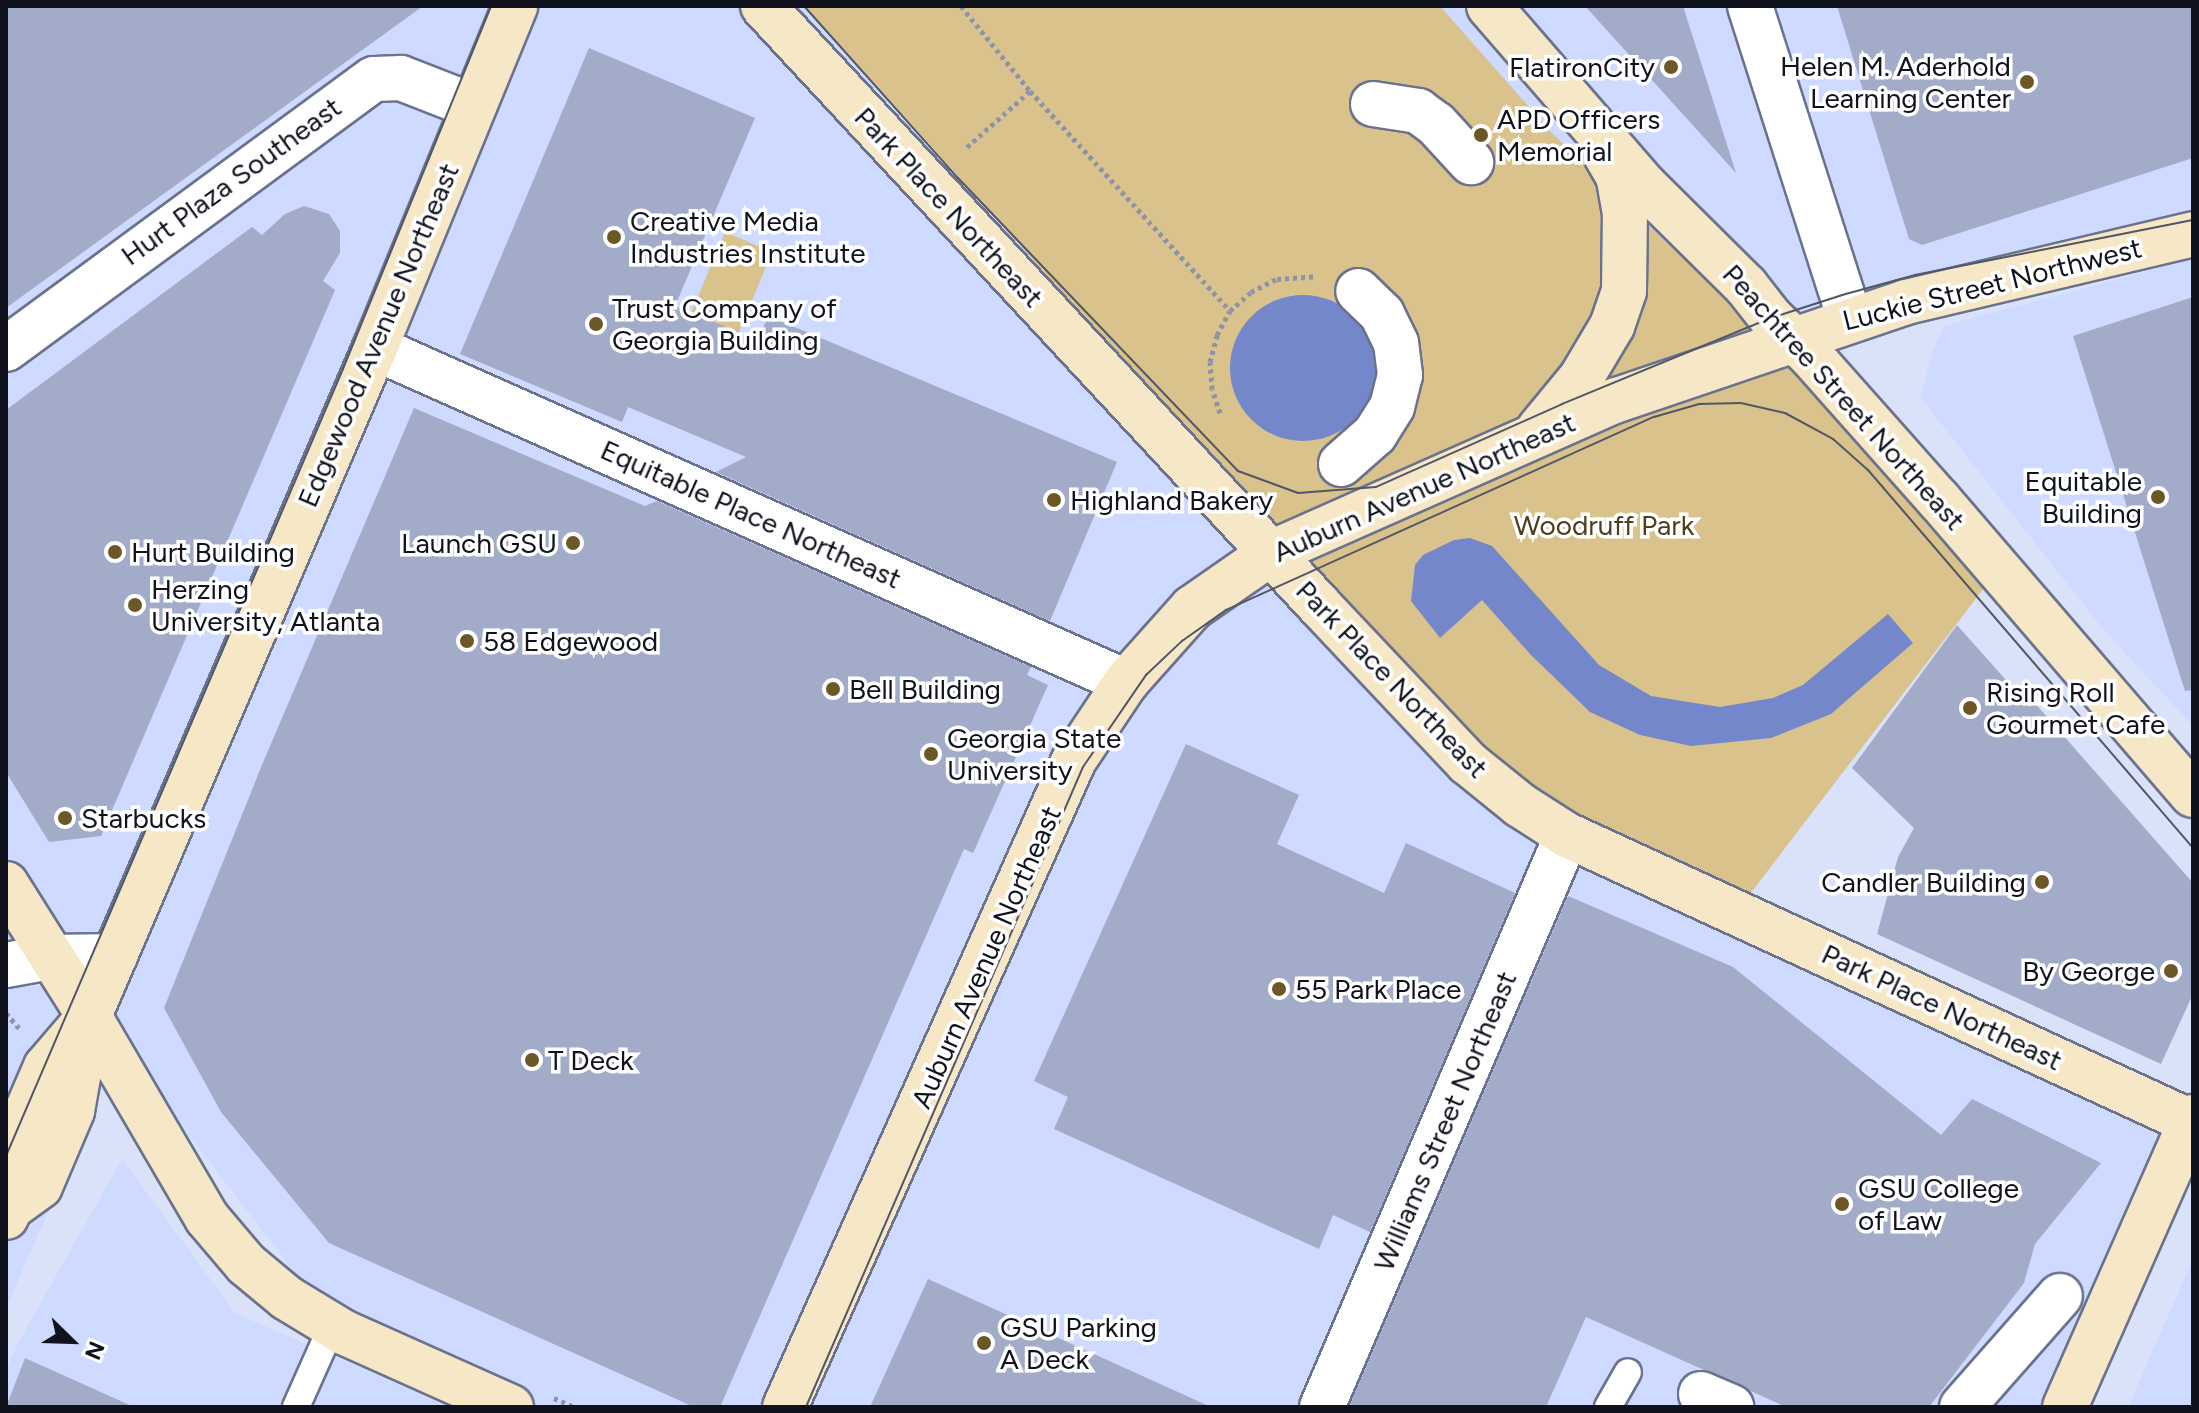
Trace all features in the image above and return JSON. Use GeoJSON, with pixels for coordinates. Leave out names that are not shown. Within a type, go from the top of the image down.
{"type":"FeatureCollection","features":[{"type":"Feature","properties":{"kind":"street","name":"Edgewood Avenue Northeast"},"geometry":{"type":"LineString","coordinates":[[7,1207],[40,1186],[72,1111],[89,1016],[375,348],[515,6]]}},
{"type":"Feature","properties":{"kind":"street","name":"Park Place Northeast"},"geometry":{"type":"LineString","coordinates":[[763,6],[1468,763],[1520,805],[1567,835],[2192,1120]]}},
{"type":"Feature","properties":{"kind":"street","name":"Peachtree Street Northeast"},"geometry":{"type":"LineString","coordinates":[[1489,6],[1644,185],[1746,286],[1939,500],[2179,758],[2193,795]]}},
{"type":"Feature","properties":{"kind":"street"},"geometry":{"type":"LineString","coordinates":[[1750,6],[1850,319]]}},
{"type":"Feature","properties":{"kind":"street","name":"Hurt Plaza Southeast"},"geometry":{"type":"LineString","coordinates":[[6,349],[374,79],[401,78],[473,106]]}},
{"type":"Feature","properties":{"kind":"street"},"geometry":{"type":"LineString","coordinates":[[1373,104],[1418,111],[1436,124],[1471,162]]}},
{"type":"Feature","properties":{"kind":"street"},"geometry":{"type":"LineString","coordinates":[[1529,439],[1581,378],[1612,326],[1624,291],[1627,261],[1623,201],[1618,176],[1591,125]]}},
{"type":"Feature","properties":{"kind":"street","name":"Luckie Street Northwest"},"geometry":{"type":"LineString","coordinates":[[1792,338],[1906,302],[2193,234]]}},
{"type":"Feature","properties":{"kind":"street"},"geometry":{"type":"LineString","coordinates":[[1341,464],[1375,434],[1392,407],[1400,375],[1396,343],[1387,324],[1382,314],[1358,291]]}},
{"type":"Feature","properties":{"kind":"street","name":"Auburn Avenue Northeast"},"geometry":{"type":"LineString","coordinates":[[785,1407],[1074,760],[1126,682],[1192,608],[1271,553],[1617,400],[1718,368],[1792,338]]}},
{"type":"Feature","properties":{"kind":"street","name":"Equitable Place Northeast"},"geometry":{"type":"LineString","coordinates":[[375,348],[1126,682]]}},
{"type":"Feature","properties":{"kind":"street","name":"Williams Street Northeast"},"geometry":{"type":"LineString","coordinates":[[1322,1407],[1567,835]]}},
{"type":"Feature","properties":{"kind":"street"},"geometry":{"type":"LineString","coordinates":[[6,884],[89,1016],[207,1218],[246,1264],[287,1298],[332,1326],[528,1401]]}},
{"type":"Feature","properties":{"kind":"street"},"geometry":{"type":"LineString","coordinates":[[6,965],[51,957],[115,956]]}},
{"type":"Feature","properties":{"kind":"street"},"geometry":{"type":"LineString","coordinates":[[2065,1407],[2192,1120]]}},
{"type":"Feature","properties":{"kind":"street"},"geometry":{"type":"LineString","coordinates":[[1962,1407],[2060,1296]]}},
{"type":"Feature","properties":{"kind":"lane"},"geometry":{"type":"LineString","coordinates":[[296,1407],[332,1326]]}},
{"type":"Feature","properties":{"kind":"lane"},"geometry":{"type":"LineString","coordinates":[[1608,1407],[1628,1372]]}},
{"type":"Feature","properties":{"kind":"path"},"geometry":{"type":"LineString","coordinates":[[961,6],[1030,91],[1230,311]]}},
{"type":"Feature","properties":{"kind":"path"},"geometry":{"type":"LineString","coordinates":[[967,147],[1030,91]]}},
{"type":"Feature","properties":{"kind":"path"},"geometry":{"type":"LineString","coordinates":[[1220,413],[1212,389],[1210,362],[1217,335],[1230,311],[1251,292],[1277,279],[1305,275],[1333,279],[1358,291]]}},
{"type":"Feature","properties":{"kind":"path"},"geometry":{"type":"LineString","coordinates":[[528,1401],[574,1407]]}},
{"type":"Feature","properties":{"kind":"shaded area","name":"Georgia State University"},"geometry":{"type":"Polygon","coordinates":[[[6,6],[2193,6],[2193,221],[1783,353],[1987,584],[1727,924],[2184,1125],[2063,1407],[516,1407],[333,1323],[121,1046],[6,1308],[6,6]]]}},
{"type":"Feature","properties":{"kind":"shaded area"},"geometry":{"type":"Polygon","coordinates":[[[2193,259],[2193,726],[2103,629],[1920,397],[1932,354],[1944,326],[2193,259]]]}},
{"type":"Feature","properties":{"kind":"shaded area"},"geometry":{"type":"Polygon","coordinates":[[[122,1159],[235,1313],[449,1407],[6,1407],[6,1370],[17,1345],[122,1159]]]}},
{"type":"Feature","properties":{"kind":"shaded area"},"geometry":{"type":"Polygon","coordinates":[[[2193,1259],[2193,1407],[2128,1407],[2193,1259]]]}},
{"type":"Feature","properties":{"kind":"green space","name":"Woodruff Park"},"geometry":{"type":"Polygon","coordinates":[[[805,6],[1440,6],[1552,133],[1782,353],[1987,584],[1727,924],[1504,784],[805,6]]]}},
{"type":"Feature","properties":{"kind":"green space"},"geometry":{"type":"Polygon","coordinates":[[[725,232],[772,252],[739,332],[691,313],[725,232]]]}},
{"type":"Feature","properties":{"kind":"water"},"geometry":{"type":"Polygon","coordinates":[[[1303,295],[1331,300],[1355,316],[1371,340],[1376,368],[1371,396],[1355,420],[1331,436],[1303,441],[1275,436],[1251,420],[1235,396],[1230,368],[1235,340],[1251,316],[1275,300],[1303,295]]]}},
{"type":"Feature","properties":{"kind":"water"},"geometry":{"type":"Polygon","coordinates":[[[1470,538],[1492,546],[1599,665],[1651,696],[1720,707],[1773,698],[1803,685],[1888,614],[1913,643],[1831,714],[1771,738],[1691,746],[1640,735],[1590,712],[1531,655],[1482,600],[1440,638],[1411,601],[1415,565],[1423,555],[1454,540],[1470,538]]]}},
{"type":"Feature","properties":{"kind":"building"},"geometry":{"type":"Polygon","coordinates":[[[6,6],[423,6],[6,308],[6,6]]]}},
{"type":"Feature","properties":{"kind":"building","name":"FlatironCity"},"geometry":{"type":"Polygon","coordinates":[[[1585,6],[1683,6],[1736,173],[1585,6]]]}},
{"type":"Feature","properties":{"kind":"building","name":"Helen M. Aderhold Learning Center"},"geometry":{"type":"Polygon","coordinates":[[[1837,6],[2193,6],[2193,158],[1922,245],[1909,239],[1837,6]]]}},
{"type":"Feature","properties":{"kind":"building","name":"Trust Company of Georgia Building"},"geometry":{"type":"Polygon","coordinates":[[[589,48],[755,118],[675,306],[758,340],[768,316],[1117,462],[1050,621],[716,472],[746,457],[628,407],[622,422],[460,354],[589,48]]]}},
{"type":"Feature","properties":{"kind":"building","name":"Hurt Building"},"geometry":{"type":"Polygon","coordinates":[[[304,206],[329,214],[340,231],[340,253],[323,281],[335,290],[101,836],[49,842],[6,772],[6,410],[252,227],[262,235],[285,214],[304,206]]]}},
{"type":"Feature","properties":{"kind":"building","name":"Equitable Building"},"geometry":{"type":"Polygon","coordinates":[[[2193,297],[2193,690],[2185,691],[2073,336],[2193,297]]]}},
{"type":"Feature","properties":{"kind":"building"},"geometry":{"type":"Polygon","coordinates":[[[414,408],[645,506],[657,501],[1031,667],[1027,675],[1048,685],[973,853],[964,849],[720,1407],[694,1407],[329,1243],[221,1112],[164,1008],[262,765],[414,408]]]}},
{"type":"Feature","properties":{"kind":"building","name":"Candler Building"},"geometry":{"type":"Polygon","coordinates":[[[1957,625],[2030,707],[2033,701],[2193,883],[2193,994],[2161,1064],[1877,934],[1898,857],[1914,828],[1852,768],[1957,625]]]}},
{"type":"Feature","properties":{"kind":"building","name":"55 Park Place"},"geometry":{"type":"Polygon","coordinates":[[[1186,744],[1299,795],[1277,844],[1384,893],[1406,843],[1515,893],[1370,1232],[1333,1215],[1319,1249],[1054,1129],[1068,1097],[1034,1081],[1186,744]]]}},
{"type":"Feature","properties":{"kind":"building","name":"GSU College of Law"},"geometry":{"type":"Polygon","coordinates":[[[1568,896],[1733,967],[1941,1135],[1972,1099],[2101,1163],[2035,1244],[2024,1283],[1929,1407],[1786,1407],[1586,1317],[1546,1407],[1349,1407],[1568,896]]]}},
{"type":"Feature","properties":{"kind":"building","name":"GSU Parking A Deck"},"geometry":{"type":"Polygon","coordinates":[[[928,1279],[1211,1407],[870,1407],[928,1279]]]}},
{"type":"Feature","properties":{"kind":"building"},"geometry":{"type":"Polygon","coordinates":[[[25,1358],[134,1407],[6,1407],[25,1358]]]}},
{"type":"Feature","properties":{"kind":"tram line"},"geometry":{"type":"LineString","coordinates":[[6,1156],[343,369],[491,6]]}},
{"type":"Feature","properties":{"kind":"tram line"},"geometry":{"type":"LineString","coordinates":[[804,6],[958,178],[1238,471],[1298,493],[1376,487],[1562,404],[1771,318],[1842,295],[1915,275],[2193,220]]}},
{"type":"Feature","properties":{"kind":"tram line"},"geometry":{"type":"LineString","coordinates":[[806,1407],[1083,767],[1146,675],[1182,641],[1226,610],[1654,417],[1699,404],[1741,403],[1785,413],[1833,439],[1868,470],[2193,848]]}},
{"type":"Feature","properties":{"kind":"place","name":"FlatironCity"},"geometry":{"type":"Point","coordinates":[1671,67]}},
{"type":"Feature","properties":{"kind":"place","name":"Helen M. Aderhold Learning Center"},"geometry":{"type":"Point","coordinates":[2027,82]}},
{"type":"Feature","properties":{"kind":"place","name":"APD Officers Memorial"},"geometry":{"type":"Point","coordinates":[1481,135]}},
{"type":"Feature","properties":{"kind":"place","name":"Creative Media Industries Institute"},"geometry":{"type":"Point","coordinates":[614,237]}},
{"type":"Feature","properties":{"kind":"place","name":"Trust Company of Georgia Building"},"geometry":{"type":"Point","coordinates":[596,324]}},
{"type":"Feature","properties":{"kind":"place","name":"Equitable Building"},"geometry":{"type":"Point","coordinates":[2158,497]}},
{"type":"Feature","properties":{"kind":"place","name":"Highland Bakery"},"geometry":{"type":"Point","coordinates":[1054,500]}},
{"type":"Feature","properties":{"kind":"place","name":"Launch GSU"},"geometry":{"type":"Point","coordinates":[573,543]}},
{"type":"Feature","properties":{"kind":"place","name":"Hurt Building"},"geometry":{"type":"Point","coordinates":[115,552]}},
{"type":"Feature","properties":{"kind":"place","name":"Herzing University, Atlanta"},"geometry":{"type":"Point","coordinates":[135,605]}},
{"type":"Feature","properties":{"kind":"place","name":"58 Edgewood"},"geometry":{"type":"Point","coordinates":[467,641]}},
{"type":"Feature","properties":{"kind":"place","name":"Bell Building"},"geometry":{"type":"Point","coordinates":[833,689]}},
{"type":"Feature","properties":{"kind":"place","name":"Rising Roll Gourmet Cafe"},"geometry":{"type":"Point","coordinates":[1970,708]}},
{"type":"Feature","properties":{"kind":"place","name":"Georgia State University"},"geometry":{"type":"Point","coordinates":[931,754]}},
{"type":"Feature","properties":{"kind":"place","name":"Starbucks"},"geometry":{"type":"Point","coordinates":[65,818]}},
{"type":"Feature","properties":{"kind":"place","name":"Candler Building"},"geometry":{"type":"Point","coordinates":[2042,882]}},
{"type":"Feature","properties":{"kind":"place","name":"By George"},"geometry":{"type":"Point","coordinates":[2171,971]}},
{"type":"Feature","properties":{"kind":"place","name":"55 Park Place"},"geometry":{"type":"Point","coordinates":[1279,989]}},
{"type":"Feature","properties":{"kind":"place","name":"T Deck"},"geometry":{"type":"Point","coordinates":[532,1060]}},
{"type":"Feature","properties":{"kind":"place","name":"GSU College of Law"},"geometry":{"type":"Point","coordinates":[1842,1204]}},
{"type":"Feature","properties":{"kind":"place","name":"GSU Parking A Deck"},"geometry":{"type":"Point","coordinates":[984,1343]}}]}
